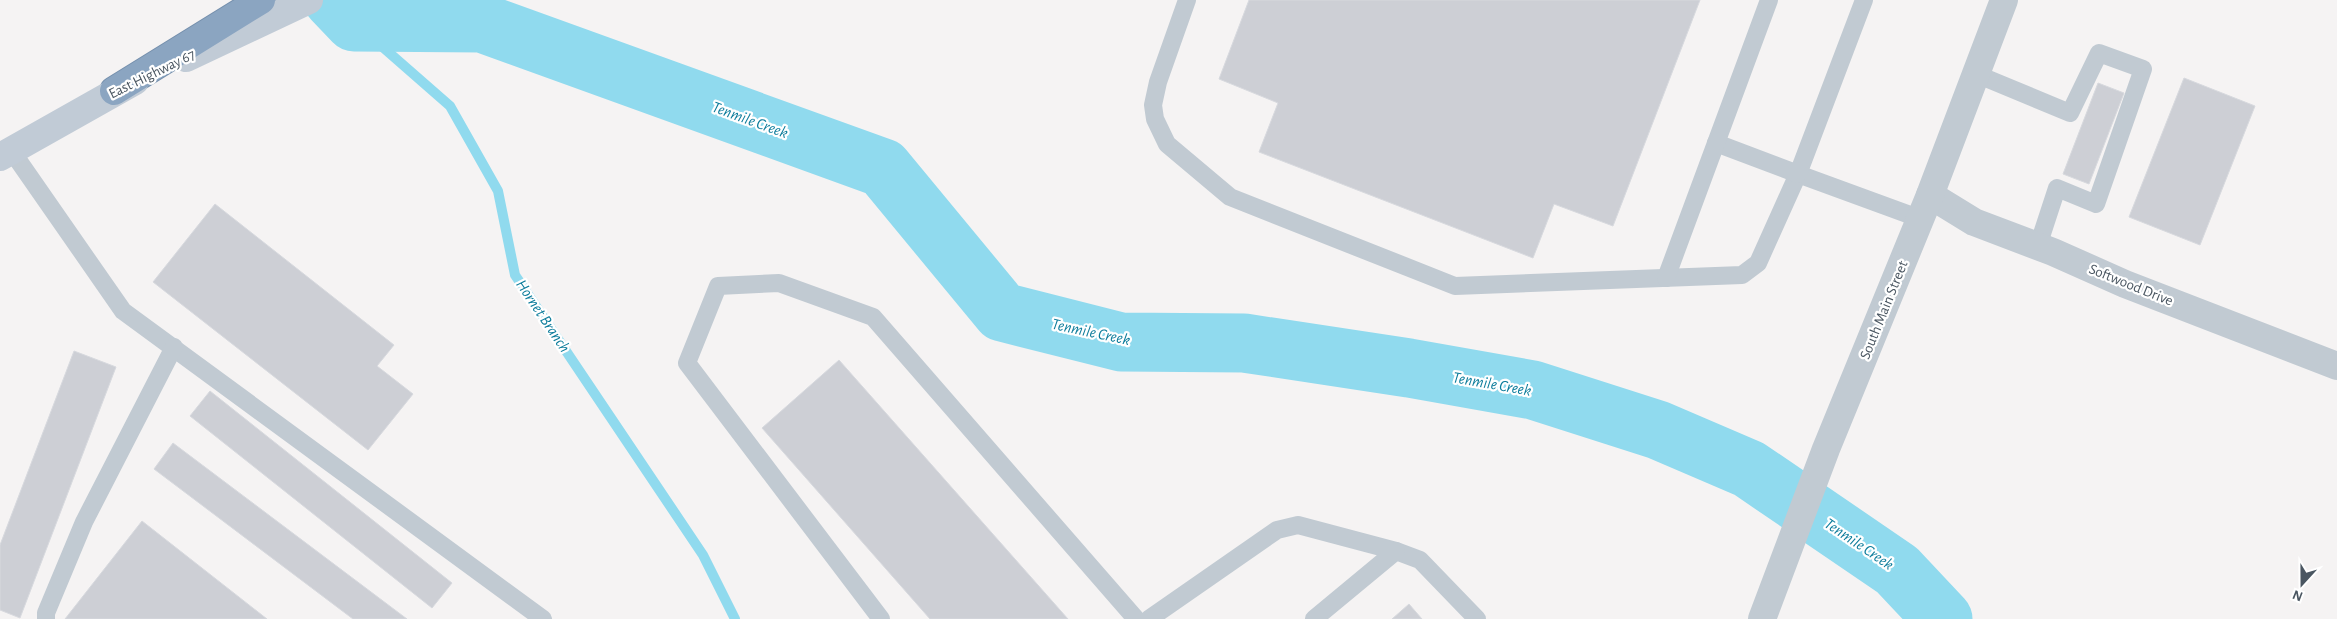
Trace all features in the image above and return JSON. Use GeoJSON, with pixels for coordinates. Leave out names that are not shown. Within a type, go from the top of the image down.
{"type":"FeatureCollection","features":[{"type":"Feature","properties":{"kind":"highway"},"geometry":{"type":"LineString","coordinates":[[114,91],[261,0]]}},
{"type":"Feature","properties":{"kind":"main road","name":"East Highway 67"},"geometry":{"type":"LineString","coordinates":[[6,153],[114,91],[309,0]]}},
{"type":"Feature","properties":{"kind":"street","name":"South Main Street"},"geometry":{"type":"LineString","coordinates":[[1762,619],[1826,449],[1926,207],[2004,0]]}},
{"type":"Feature","properties":{"kind":"street","name":"Softwood Drive"},"geometry":{"type":"LineString","coordinates":[[1926,207],[1974,222],[2038,246],[2126,284],[2337,366]]}},
{"type":"Feature","properties":{"kind":"lane"},"geometry":{"type":"LineString","coordinates":[[1187,0],[1158,82],[1153,105],[1155,119],[1166,144],[1230,197],[1456,286],[1742,275],[1758,263],[1798,174],[1864,0]]}},
{"type":"Feature","properties":{"kind":"lane"},"geometry":{"type":"LineString","coordinates":[[1666,278],[1769,0]]}},
{"type":"Feature","properties":{"kind":"lane"},"geometry":{"type":"LineString","coordinates":[[1976,74],[2070,113],[2099,53],[2143,69],[2096,204],[2057,188],[2038,246]]}},
{"type":"Feature","properties":{"kind":"lane"},"geometry":{"type":"LineString","coordinates":[[1716,143],[1798,174],[1926,207]]}},
{"type":"Feature","properties":{"kind":"lane"},"geometry":{"type":"LineString","coordinates":[[6,153],[123,310],[544,619]]}},
{"type":"Feature","properties":{"kind":"lane"},"geometry":{"type":"LineString","coordinates":[[881,619],[687,363],[718,286],[779,282],[873,317],[1136,619]]}},
{"type":"Feature","properties":{"kind":"lane"},"geometry":{"type":"LineString","coordinates":[[46,619],[46,613],[84,522],[174,347]]}},
{"type":"Feature","properties":{"kind":"lane"},"geometry":{"type":"LineString","coordinates":[[1149,619],[1278,530],[1298,525],[1396,551],[1420,560],[1477,619]]}},
{"type":"Feature","properties":{"kind":"lane"},"geometry":{"type":"LineString","coordinates":[[1314,619],[1396,551]]}},
{"type":"Feature","properties":{"kind":"building"},"geometry":{"type":"Polygon","coordinates":[[[1249,0],[1700,0],[1613,226],[1554,204],[1533,258],[1259,152],[1278,103],[1219,79],[1249,0]]]}},
{"type":"Feature","properties":{"kind":"building"},"geometry":{"type":"Polygon","coordinates":[[[2184,78],[2255,106],[2200,245],[2129,217],[2184,78]]]}},
{"type":"Feature","properties":{"kind":"building"},"geometry":{"type":"Polygon","coordinates":[[[2098,83],[2124,93],[2089,184],[2063,174],[2098,83]]]}},
{"type":"Feature","properties":{"kind":"building"},"geometry":{"type":"Polygon","coordinates":[[[215,204],[394,345],[377,366],[413,394],[368,450],[153,282],[215,204]]]}},
{"type":"Feature","properties":{"kind":"building"},"geometry":{"type":"Polygon","coordinates":[[[74,351],[116,367],[20,618],[0,610],[0,545],[74,351]]]}},
{"type":"Feature","properties":{"kind":"building"},"geometry":{"type":"Polygon","coordinates":[[[839,360],[1068,619],[930,619],[762,428],[839,360]]]}},
{"type":"Feature","properties":{"kind":"building"},"geometry":{"type":"Polygon","coordinates":[[[210,391],[452,583],[432,608],[190,416],[210,391]]]}},
{"type":"Feature","properties":{"kind":"building"},"geometry":{"type":"Polygon","coordinates":[[[173,443],[407,619],[353,619],[154,469],[173,443]]]}},
{"type":"Feature","properties":{"kind":"building"},"geometry":{"type":"Polygon","coordinates":[[[142,521],[267,619],[65,619],[142,521]]]}},
{"type":"Feature","properties":{"kind":"building"},"geometry":{"type":"Polygon","coordinates":[[[1409,604],[1422,619],[1392,619],[1409,604]]]}},
{"type":"Feature","properties":{"kind":"waterway","name":"Tenmile Creek"},"geometry":{"type":"LineString","coordinates":[[333,0],[354,22],[482,23],[883,168],[1002,312],[1121,342],[1244,343],[1409,368],[1533,390],[1658,430],[1749,469],[1897,570],[1943,619]]}},
{"type":"Feature","properties":{"kind":"waterway","name":"Hornet Branch"},"geometry":{"type":"LineString","coordinates":[[354,22],[450,106],[498,191],[515,275],[703,555],[735,619]]}}]}
